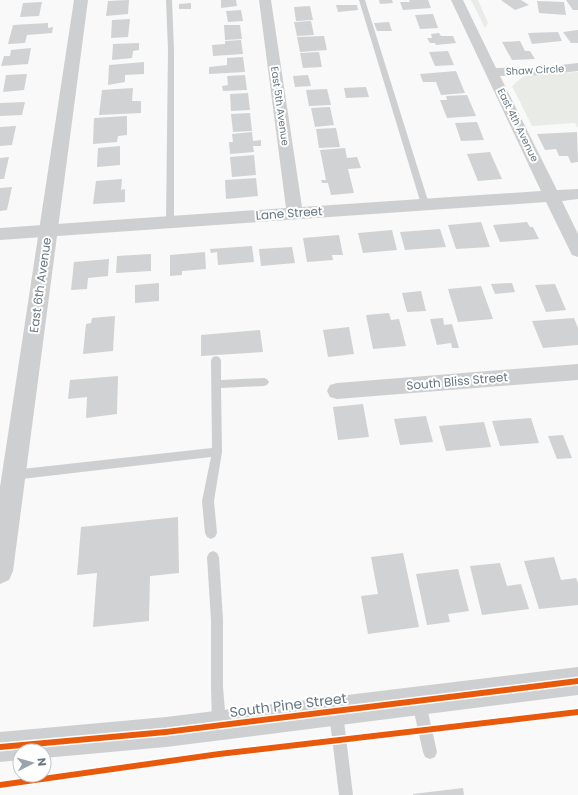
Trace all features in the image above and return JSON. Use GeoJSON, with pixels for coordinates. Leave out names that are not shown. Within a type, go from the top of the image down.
{"type":"FeatureCollection","features":[{"type":"Feature","properties":{"kind":"street","name":"East 6th Avenue"},"geometry":{"type":"LineString","coordinates":[[0,571],[81,0]]}},
{"type":"Feature","properties":{"kind":"street","name":"East 5th Avenue"},"geometry":{"type":"LineString","coordinates":[[264,0],[295,213]]}},
{"type":"Feature","properties":{"kind":"street","name":"East 4th Avenue"},"geometry":{"type":"LineString","coordinates":[[457,0],[578,251]]}},
{"type":"Feature","properties":{"kind":"street","name":"Shaw Circle"},"geometry":{"type":"LineString","coordinates":[[491,72],[578,67]]}},
{"type":"Feature","properties":{"kind":"street","name":"Lane Street"},"geometry":{"type":"LineString","coordinates":[[0,234],[578,194]]}},
{"type":"Feature","properties":{"kind":"street","name":"South Bliss Street"},"geometry":{"type":"LineString","coordinates":[[337,391],[578,372]]}},
{"type":"Feature","properties":{"kind":"street","name":"South Pine Street"},"geometry":{"type":"LineString","coordinates":[[0,748],[220,725],[578,681]]}},
{"type":"Feature","properties":{"kind":"lane"},"geometry":{"type":"LineString","coordinates":[[169,0],[171,50],[170,222]]}},
{"type":"Feature","properties":{"kind":"lane"},"geometry":{"type":"LineString","coordinates":[[362,0],[425,204]]}},
{"type":"Feature","properties":{"kind":"lane"},"geometry":{"type":"LineString","coordinates":[[211,533],[208,501],[217,452],[216,360]]}},
{"type":"Feature","properties":{"kind":"lane"},"geometry":{"type":"LineString","coordinates":[[216,384],[264,382]]}},
{"type":"Feature","properties":{"kind":"lane"},"geometry":{"type":"LineString","coordinates":[[13,475],[217,452]]}},
{"type":"Feature","properties":{"kind":"lane"},"geometry":{"type":"LineString","coordinates":[[213,558],[217,620],[217,687],[220,725]]}},
{"type":"Feature","properties":{"kind":"lane"},"geometry":{"type":"LineString","coordinates":[[419,701],[430,752]]}},
{"type":"Feature","properties":{"kind":"lane"},"geometry":{"type":"LineString","coordinates":[[336,711],[346,795]]}},
{"type":"Feature","properties":{"kind":"shaded area"},"geometry":{"type":"Polygon","coordinates":[[[471,0],[478,0],[488,23],[485,28],[471,0]]]}},
{"type":"Feature","properties":{"kind":"shaded area"},"geometry":{"type":"Polygon","coordinates":[[[578,72],[578,128],[575,123],[532,126],[512,86],[525,75],[578,72]]]}},
{"type":"Feature","properties":{"kind":"building"},"geometry":{"type":"Polygon","coordinates":[[[129,0],[128,14],[106,16],[108,1],[129,0]]]}},
{"type":"Feature","properties":{"kind":"building"},"geometry":{"type":"Polygon","coordinates":[[[221,0],[236,0],[237,6],[221,8],[221,0]]]}},
{"type":"Feature","properties":{"kind":"building"},"geometry":{"type":"Polygon","coordinates":[[[379,0],[392,0],[393,3],[380,4],[379,0]]]}},
{"type":"Feature","properties":{"kind":"building"},"geometry":{"type":"Polygon","coordinates":[[[409,0],[428,0],[431,8],[403,10],[400,2],[410,2],[409,0]]]}},
{"type":"Feature","properties":{"kind":"building"},"geometry":{"type":"Polygon","coordinates":[[[501,0],[521,0],[529,5],[515,10],[501,0]]]}},
{"type":"Feature","properties":{"kind":"building"},"geometry":{"type":"Polygon","coordinates":[[[566,0],[578,0],[578,10],[573,10],[566,0]]]}},
{"type":"Feature","properties":{"kind":"building"},"geometry":{"type":"Polygon","coordinates":[[[537,1],[564,2],[566,15],[539,13],[537,1]]]}},
{"type":"Feature","properties":{"kind":"building"},"geometry":{"type":"Polygon","coordinates":[[[42,2],[39,16],[20,17],[23,3],[42,2]]]}},
{"type":"Feature","properties":{"kind":"building"},"geometry":{"type":"Polygon","coordinates":[[[191,3],[191,9],[179,9],[179,4],[191,3]]]}},
{"type":"Feature","properties":{"kind":"building"},"geometry":{"type":"Polygon","coordinates":[[[336,5],[357,5],[358,10],[338,12],[336,5]]]}},
{"type":"Feature","properties":{"kind":"building"},"geometry":{"type":"Polygon","coordinates":[[[310,6],[313,20],[296,21],[294,7],[310,6]]]}},
{"type":"Feature","properties":{"kind":"building"},"geometry":{"type":"Polygon","coordinates":[[[241,10],[243,21],[228,22],[226,11],[241,10]]]}},
{"type":"Feature","properties":{"kind":"building"},"geometry":{"type":"Polygon","coordinates":[[[433,14],[438,28],[420,29],[415,15],[433,14]]]}},
{"type":"Feature","properties":{"kind":"building"},"geometry":{"type":"Polygon","coordinates":[[[130,19],[128,37],[111,38],[112,20],[130,19]]]}},
{"type":"Feature","properties":{"kind":"building"},"geometry":{"type":"Polygon","coordinates":[[[311,21],[314,35],[297,36],[294,22],[311,21]]]}},
{"type":"Feature","properties":{"kind":"building"},"geometry":{"type":"Polygon","coordinates":[[[389,22],[392,31],[377,31],[374,23],[389,22]]]}},
{"type":"Feature","properties":{"kind":"building"},"geometry":{"type":"Polygon","coordinates":[[[48,23],[48,28],[53,27],[52,33],[27,35],[25,43],[8,44],[13,25],[48,23]]]}},
{"type":"Feature","properties":{"kind":"building"},"geometry":{"type":"Polygon","coordinates":[[[224,25],[240,25],[242,39],[225,40],[224,25]]]}},
{"type":"Feature","properties":{"kind":"building"},"geometry":{"type":"Polygon","coordinates":[[[578,30],[578,43],[571,43],[563,32],[578,30]]]}},
{"type":"Feature","properties":{"kind":"building"},"geometry":{"type":"Polygon","coordinates":[[[558,32],[562,41],[532,44],[528,33],[558,32]]]}},
{"type":"Feature","properties":{"kind":"building"},"geometry":{"type":"Polygon","coordinates":[[[439,33],[441,36],[453,36],[456,43],[436,45],[435,43],[430,43],[427,38],[432,38],[431,34],[439,33]]]}},
{"type":"Feature","properties":{"kind":"building"},"geometry":{"type":"Polygon","coordinates":[[[324,36],[327,50],[300,52],[297,37],[324,36]]]}},
{"type":"Feature","properties":{"kind":"building"},"geometry":{"type":"Polygon","coordinates":[[[241,40],[243,54],[213,56],[212,45],[225,44],[225,41],[241,40]]]}},
{"type":"Feature","properties":{"kind":"building"},"geometry":{"type":"Polygon","coordinates":[[[520,41],[525,51],[530,51],[535,59],[512,60],[502,42],[520,41]]]}},
{"type":"Feature","properties":{"kind":"building"},"geometry":{"type":"Polygon","coordinates":[[[139,43],[139,50],[133,51],[132,58],[112,60],[113,44],[139,43]]]}},
{"type":"Feature","properties":{"kind":"building"},"geometry":{"type":"Polygon","coordinates":[[[31,48],[28,64],[1,66],[4,56],[10,56],[11,50],[31,48]]]}},
{"type":"Feature","properties":{"kind":"building"},"geometry":{"type":"Polygon","coordinates":[[[448,51],[454,65],[435,66],[429,52],[448,51]]]}},
{"type":"Feature","properties":{"kind":"building"},"geometry":{"type":"Polygon","coordinates":[[[319,52],[322,67],[303,68],[300,53],[319,52]]]}},
{"type":"Feature","properties":{"kind":"building"},"geometry":{"type":"Polygon","coordinates":[[[243,57],[245,72],[209,74],[209,67],[227,65],[227,58],[243,57]]]}},
{"type":"Feature","properties":{"kind":"building"},"geometry":{"type":"Polygon","coordinates":[[[144,62],[144,74],[125,75],[125,82],[108,85],[109,65],[144,62]]]}},
{"type":"Feature","properties":{"kind":"building"},"geometry":{"type":"Polygon","coordinates":[[[456,71],[465,93],[441,95],[436,82],[423,82],[420,74],[456,71]]]}},
{"type":"Feature","properties":{"kind":"building"},"geometry":{"type":"Polygon","coordinates":[[[27,74],[24,90],[3,92],[6,75],[27,74]]]}},
{"type":"Feature","properties":{"kind":"building"},"geometry":{"type":"Polygon","coordinates":[[[245,75],[247,90],[223,91],[222,86],[228,85],[227,76],[245,75]]]}},
{"type":"Feature","properties":{"kind":"building"},"geometry":{"type":"Polygon","coordinates":[[[308,75],[311,86],[295,87],[293,76],[308,75]]]}},
{"type":"Feature","properties":{"kind":"building"},"geometry":{"type":"Polygon","coordinates":[[[366,87],[369,97],[346,98],[344,88],[366,87]]]}},
{"type":"Feature","properties":{"kind":"building"},"geometry":{"type":"Polygon","coordinates":[[[133,88],[132,101],[141,101],[141,113],[99,115],[102,90],[133,88]]]}},
{"type":"Feature","properties":{"kind":"building"},"geometry":{"type":"Polygon","coordinates":[[[327,89],[331,105],[309,106],[306,90],[327,89]]]}},
{"type":"Feature","properties":{"kind":"building"},"geometry":{"type":"Polygon","coordinates":[[[248,93],[250,110],[231,111],[230,94],[248,93]]]}},
{"type":"Feature","properties":{"kind":"building"},"geometry":{"type":"Polygon","coordinates":[[[467,95],[476,116],[447,118],[440,100],[447,100],[446,96],[467,95]]]}},
{"type":"Feature","properties":{"kind":"building"},"geometry":{"type":"Polygon","coordinates":[[[25,102],[22,115],[0,116],[0,103],[25,102]]]}},
{"type":"Feature","properties":{"kind":"building"},"geometry":{"type":"Polygon","coordinates":[[[330,107],[334,125],[315,127],[311,108],[330,107]]]}},
{"type":"Feature","properties":{"kind":"building"},"geometry":{"type":"Polygon","coordinates":[[[250,113],[252,131],[233,132],[231,114],[250,113]]]}},
{"type":"Feature","properties":{"kind":"building"},"geometry":{"type":"Polygon","coordinates":[[[127,116],[127,135],[118,136],[117,142],[93,144],[94,118],[127,116]]]}},
{"type":"Feature","properties":{"kind":"building"},"geometry":{"type":"Polygon","coordinates":[[[477,122],[484,140],[461,141],[455,123],[477,122]]]}},
{"type":"Feature","properties":{"kind":"building"},"geometry":{"type":"Polygon","coordinates":[[[16,126],[12,145],[0,146],[0,127],[16,126]]]}},
{"type":"Feature","properties":{"kind":"building"},"geometry":{"type":"Polygon","coordinates":[[[336,128],[340,147],[319,148],[316,129],[336,128]]]}},
{"type":"Feature","properties":{"kind":"building"},"geometry":{"type":"Polygon","coordinates":[[[252,132],[253,141],[261,140],[261,146],[253,146],[254,152],[230,154],[229,142],[233,142],[232,134],[252,132]]]}},
{"type":"Feature","properties":{"kind":"building"},"geometry":{"type":"Polygon","coordinates":[[[577,132],[578,162],[571,163],[568,156],[559,156],[556,149],[545,150],[537,134],[577,132]]]}},
{"type":"Feature","properties":{"kind":"building"},"geometry":{"type":"Polygon","coordinates":[[[120,146],[120,165],[97,167],[98,148],[120,146]]]}},
{"type":"Feature","properties":{"kind":"building"},"geometry":{"type":"Polygon","coordinates":[[[345,148],[347,158],[357,157],[361,168],[348,169],[354,193],[331,195],[328,183],[322,183],[321,180],[326,180],[320,150],[345,148]]]}},
{"type":"Feature","properties":{"kind":"building"},"geometry":{"type":"Polygon","coordinates":[[[490,152],[502,179],[478,181],[467,154],[490,152]]]}},
{"type":"Feature","properties":{"kind":"building"},"geometry":{"type":"Polygon","coordinates":[[[254,155],[256,175],[232,177],[230,157],[254,155]]]}},
{"type":"Feature","properties":{"kind":"building"},"geometry":{"type":"Polygon","coordinates":[[[9,157],[4,179],[0,179],[0,158],[9,157]]]}},
{"type":"Feature","properties":{"kind":"building"},"geometry":{"type":"Polygon","coordinates":[[[256,178],[258,196],[226,199],[225,180],[256,178]]]}},
{"type":"Feature","properties":{"kind":"building"},"geometry":{"type":"Polygon","coordinates":[[[122,179],[121,190],[125,189],[125,202],[93,204],[96,181],[122,179]]]}},
{"type":"Feature","properties":{"kind":"building"},"geometry":{"type":"Polygon","coordinates":[[[12,187],[7,210],[0,211],[0,188],[12,187]]]}},
{"type":"Feature","properties":{"kind":"building"},"geometry":{"type":"Polygon","coordinates":[[[481,222],[490,247],[456,249],[448,225],[481,222]]]}},
{"type":"Feature","properties":{"kind":"building"},"geometry":{"type":"Polygon","coordinates":[[[527,222],[530,227],[533,227],[539,239],[500,242],[493,225],[527,222]]]}},
{"type":"Feature","properties":{"kind":"building"},"geometry":{"type":"Polygon","coordinates":[[[440,229],[446,247],[405,250],[400,232],[440,229]]]}},
{"type":"Feature","properties":{"kind":"building"},"geometry":{"type":"Polygon","coordinates":[[[392,230],[397,250],[363,253],[358,233],[392,230]]]}},
{"type":"Feature","properties":{"kind":"building"},"geometry":{"type":"Polygon","coordinates":[[[339,235],[343,255],[332,255],[333,260],[307,262],[303,238],[339,235]]]}},
{"type":"Feature","properties":{"kind":"building"},"geometry":{"type":"Polygon","coordinates":[[[252,246],[254,262],[218,265],[217,252],[211,253],[210,249],[252,246]]]}},
{"type":"Feature","properties":{"kind":"building"},"geometry":{"type":"Polygon","coordinates":[[[292,247],[295,263],[261,266],[259,249],[292,247]]]}},
{"type":"Feature","properties":{"kind":"building"},"geometry":{"type":"Polygon","coordinates":[[[205,252],[206,269],[182,271],[182,275],[170,276],[170,255],[205,252]]]}},
{"type":"Feature","properties":{"kind":"building"},"geometry":{"type":"Polygon","coordinates":[[[151,254],[151,271],[116,273],[117,256],[151,254]]]}},
{"type":"Feature","properties":{"kind":"building"},"geometry":{"type":"Polygon","coordinates":[[[109,259],[108,276],[88,278],[87,289],[71,290],[74,262],[109,259]]]}},
{"type":"Feature","properties":{"kind":"building"},"geometry":{"type":"Polygon","coordinates":[[[159,283],[159,301],[135,303],[135,285],[159,283]]]}},
{"type":"Feature","properties":{"kind":"building"},"geometry":{"type":"Polygon","coordinates":[[[512,283],[515,292],[495,294],[491,284],[512,283]]]}},
{"type":"Feature","properties":{"kind":"building"},"geometry":{"type":"Polygon","coordinates":[[[555,284],[566,310],[546,312],[535,285],[555,284]]]}},
{"type":"Feature","properties":{"kind":"building"},"geometry":{"type":"Polygon","coordinates":[[[481,286],[493,319],[458,322],[448,289],[481,286]]]}},
{"type":"Feature","properties":{"kind":"building"},"geometry":{"type":"Polygon","coordinates":[[[421,291],[426,311],[407,312],[402,293],[421,291]]]}},
{"type":"Feature","properties":{"kind":"building"},"geometry":{"type":"Polygon","coordinates":[[[389,313],[391,320],[399,319],[406,346],[373,349],[366,315],[389,313]]]}},
{"type":"Feature","properties":{"kind":"building"},"geometry":{"type":"Polygon","coordinates":[[[115,316],[113,351],[83,354],[86,324],[91,323],[92,318],[115,316]]]}},
{"type":"Feature","properties":{"kind":"building"},"geometry":{"type":"Polygon","coordinates":[[[443,318],[444,325],[452,324],[459,348],[452,348],[451,343],[437,345],[430,319],[443,318]]]}},
{"type":"Feature","properties":{"kind":"building"},"geometry":{"type":"Polygon","coordinates":[[[574,318],[578,328],[578,345],[543,348],[532,321],[574,318]]]}},
{"type":"Feature","properties":{"kind":"building"},"geometry":{"type":"Polygon","coordinates":[[[349,327],[354,354],[328,357],[323,330],[349,327]]]}},
{"type":"Feature","properties":{"kind":"building"},"geometry":{"type":"Polygon","coordinates":[[[260,330],[263,352],[201,356],[201,335],[260,330]]]}},
{"type":"Feature","properties":{"kind":"building"},"geometry":{"type":"Polygon","coordinates":[[[118,376],[117,414],[86,418],[87,397],[68,399],[70,380],[118,376]]]}},
{"type":"Feature","properties":{"kind":"building"},"geometry":{"type":"Polygon","coordinates":[[[363,404],[369,437],[338,440],[333,407],[363,404]]]}},
{"type":"Feature","properties":{"kind":"building"},"geometry":{"type":"Polygon","coordinates":[[[426,416],[433,442],[400,445],[394,419],[426,416]]]}},
{"type":"Feature","properties":{"kind":"building"},"geometry":{"type":"Polygon","coordinates":[[[531,418],[539,443],[500,446],[492,421],[531,418]]]}},
{"type":"Feature","properties":{"kind":"building"},"geometry":{"type":"Polygon","coordinates":[[[484,422],[491,447],[446,451],[439,426],[484,422]]]}},
{"type":"Feature","properties":{"kind":"building"},"geometry":{"type":"Polygon","coordinates":[[[563,435],[572,458],[557,459],[548,436],[563,435]]]}},
{"type":"Feature","properties":{"kind":"building"},"geometry":{"type":"Polygon","coordinates":[[[178,517],[179,573],[150,576],[149,621],[93,627],[97,573],[77,575],[81,527],[178,517]]]}},
{"type":"Feature","properties":{"kind":"building"},"geometry":{"type":"Polygon","coordinates":[[[403,553],[419,627],[368,634],[361,596],[378,594],[371,557],[403,553]]]}},
{"type":"Feature","properties":{"kind":"building"},"geometry":{"type":"Polygon","coordinates":[[[554,557],[561,580],[576,578],[578,583],[578,605],[539,609],[524,561],[554,557]]]}},
{"type":"Feature","properties":{"kind":"building"},"geometry":{"type":"Polygon","coordinates":[[[500,563],[507,586],[521,584],[529,609],[482,615],[470,566],[500,563]]]}},
{"type":"Feature","properties":{"kind":"building"},"geometry":{"type":"Polygon","coordinates":[[[458,569],[469,611],[448,614],[450,622],[427,625],[416,574],[458,569]]]}},
{"type":"Feature","properties":{"kind":"building"},"geometry":{"type":"Polygon","coordinates":[[[463,788],[464,795],[413,795],[413,794],[463,788]]]}},
{"type":"Feature","properties":{"kind":"cycle path"},"geometry":{"type":"LineString","coordinates":[[0,747],[166,732],[578,681]]}},
{"type":"Feature","properties":{"kind":"cycle path"},"geometry":{"type":"LineString","coordinates":[[0,785],[219,754],[578,712]]}}]}
